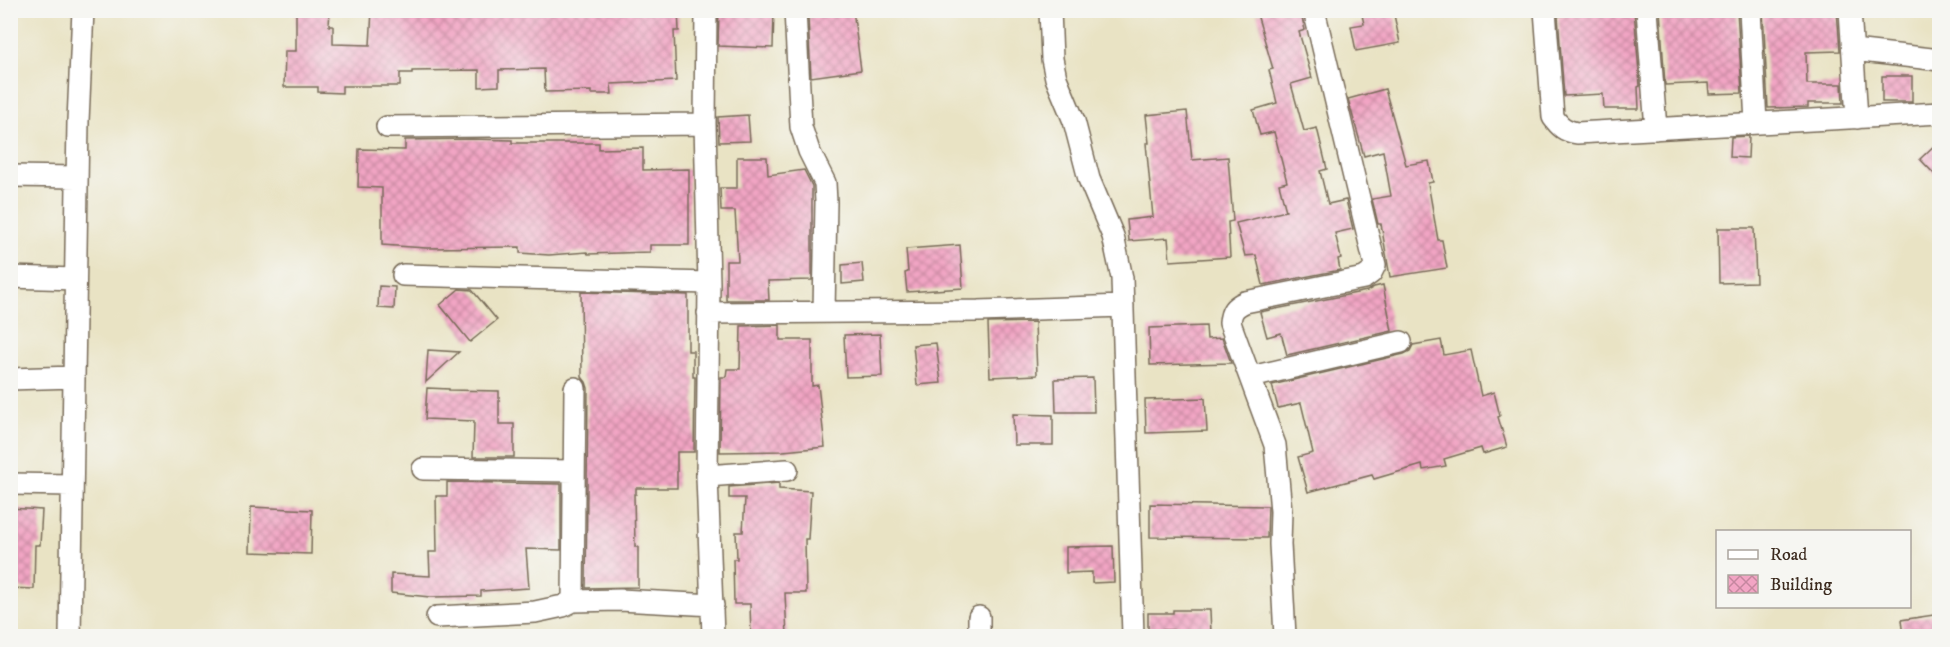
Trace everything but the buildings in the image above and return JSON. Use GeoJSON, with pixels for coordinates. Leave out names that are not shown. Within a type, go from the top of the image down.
{"type":"FeatureCollection","features":[{"type":"Feature","properties":{"kind":"street"},"geometry":{"type":"LineString","coordinates":[[70,636],[76,177],[83,10]]}},
{"type":"Feature","properties":{"kind":"street"},"geometry":{"type":"LineString","coordinates":[[706,10],[705,124],[709,283],[707,476],[713,636]]}},
{"type":"Feature","properties":{"kind":"street"},"geometry":{"type":"LineString","coordinates":[[795,10],[801,127],[809,151],[825,183],[824,312]]}},
{"type":"Feature","properties":{"kind":"street"},"geometry":{"type":"LineString","coordinates":[[1050,10],[1052,59],[1056,78],[1074,121],[1089,179],[1113,236],[1122,278],[1133,636]]}},
{"type":"Feature","properties":{"kind":"street"},"geometry":{"type":"LineString","coordinates":[[1285,636],[1280,544],[1281,511],[1275,444],[1230,323],[1232,312],[1234,308],[1245,302],[1364,278],[1371,273],[1375,265],[1314,10]]}},
{"type":"Feature","properties":{"kind":"street"},"geometry":{"type":"LineString","coordinates":[[1545,10],[1553,117],[1559,126],[1568,132],[1940,113]]}},
{"type":"Feature","properties":{"kind":"street"},"geometry":{"type":"LineString","coordinates":[[1647,10],[1656,129]]}},
{"type":"Feature","properties":{"kind":"street"},"geometry":{"type":"LineString","coordinates":[[1750,10],[1756,123]]}},
{"type":"Feature","properties":{"kind":"street"},"geometry":{"type":"LineString","coordinates":[[1850,10],[1857,118]]}},
{"type":"Feature","properties":{"kind":"street"},"geometry":{"type":"LineString","coordinates":[[1853,50],[1940,60]]}},
{"type":"Feature","properties":{"kind":"street"},"geometry":{"type":"LineString","coordinates":[[387,127],[705,124]]}},
{"type":"Feature","properties":{"kind":"street"},"geometry":{"type":"LineString","coordinates":[[10,176],[76,177]]}},
{"type":"Feature","properties":{"kind":"street"},"geometry":{"type":"LineString","coordinates":[[403,275],[709,283]]}},
{"type":"Feature","properties":{"kind":"street"},"geometry":{"type":"LineString","coordinates":[[10,277],[75,279]]}},
{"type":"Feature","properties":{"kind":"street"},"geometry":{"type":"LineString","coordinates":[[708,313],[979,311],[1123,306]]}},
{"type":"Feature","properties":{"kind":"street"},"geometry":{"type":"LineString","coordinates":[[1251,377],[1401,342]]}},
{"type":"Feature","properties":{"kind":"street"},"geometry":{"type":"LineString","coordinates":[[10,379],[74,377]]}},
{"type":"Feature","properties":{"kind":"street"},"geometry":{"type":"LineString","coordinates":[[573,601],[574,388]]}},
{"type":"Feature","properties":{"kind":"street"},"geometry":{"type":"LineString","coordinates":[[423,469],[574,471]]}},
{"type":"Feature","properties":{"kind":"street"},"geometry":{"type":"LineString","coordinates":[[707,476],[787,470]]}},
{"type":"Feature","properties":{"kind":"street"},"geometry":{"type":"LineString","coordinates":[[10,484],[72,485]]}},
{"type":"Feature","properties":{"kind":"street"},"geometry":{"type":"LineString","coordinates":[[437,617],[535,612],[573,601],[620,600],[712,605]]}}]}
